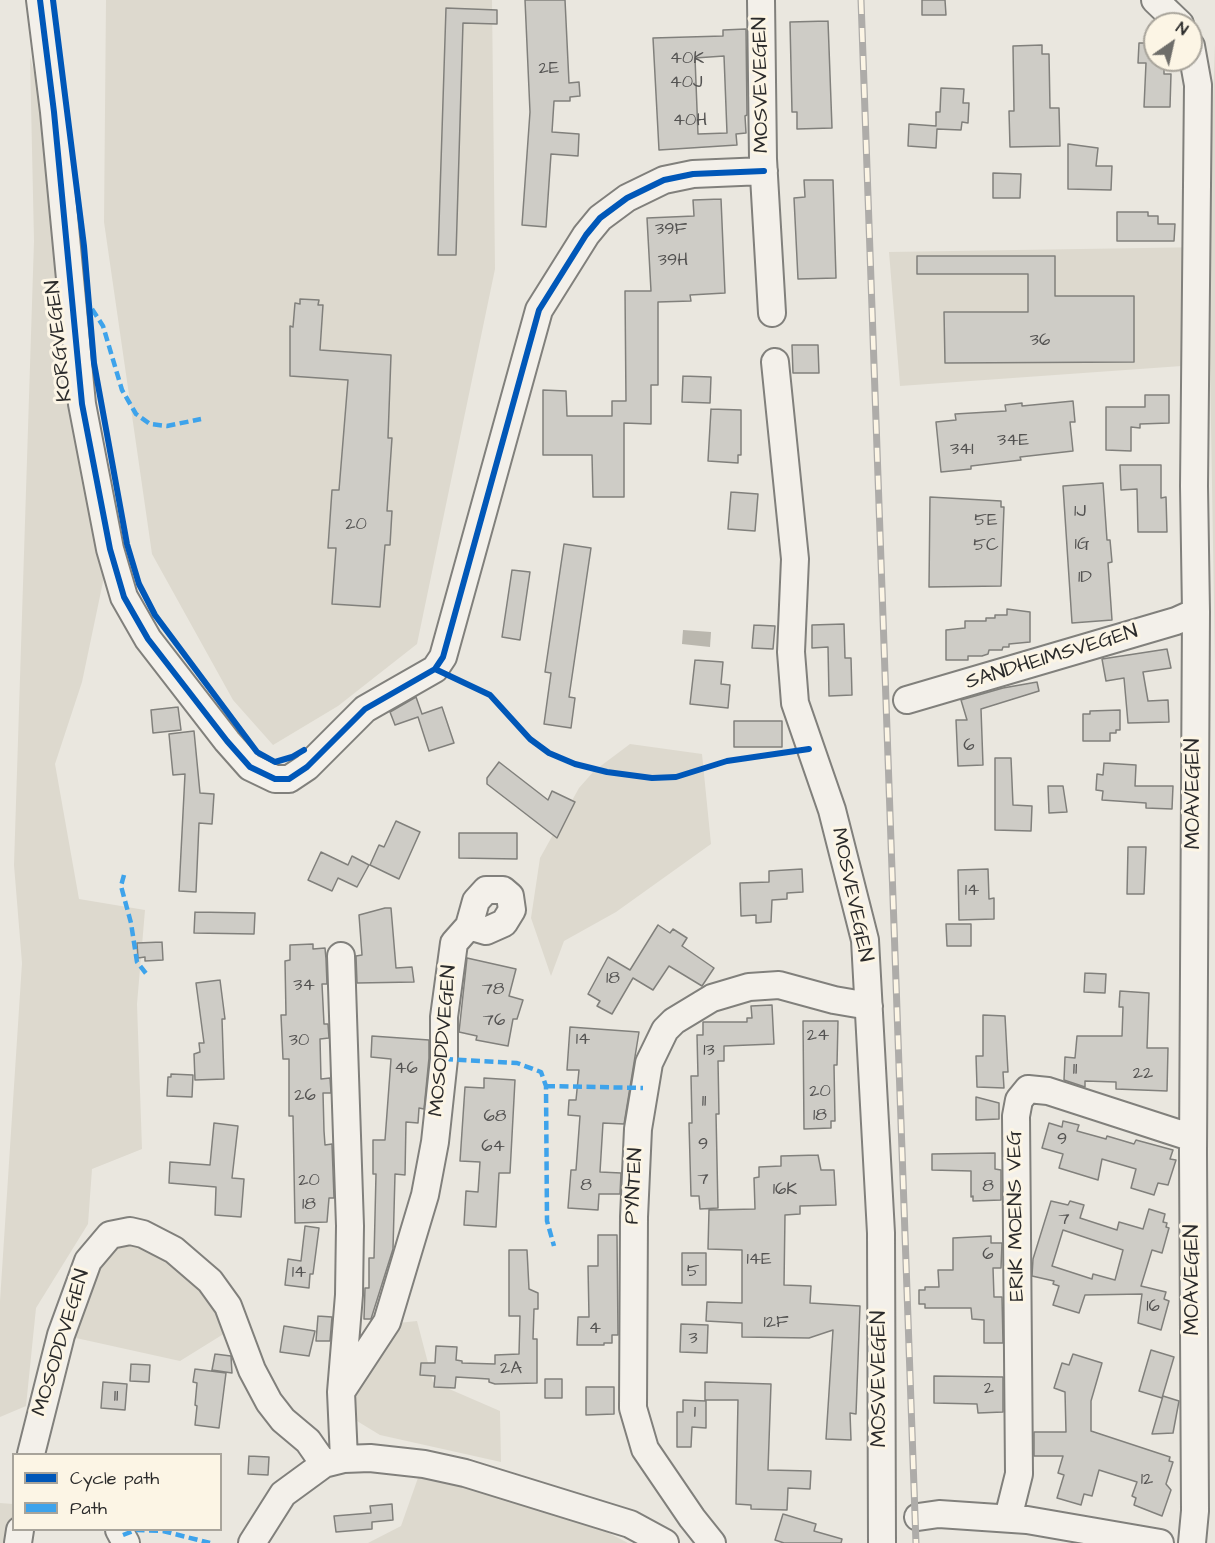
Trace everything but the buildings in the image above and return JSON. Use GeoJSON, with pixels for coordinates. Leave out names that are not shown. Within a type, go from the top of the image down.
{"type":"FeatureCollection","features":[{"type":"Feature","properties":{"kind":"street","name":"KORGVEGEN"},"geometry":{"type":"LineString","coordinates":[[40,0],[54,112],[82,404],[110,549],[124,597],[148,639],[227,741],[250,767],[275,779],[290,779],[307,767],[365,709],[435,669],[449,641],[524,358],[539,310],[565,265],[600,218],[646,186],[693,174],[764,171]]}},
{"type":"Feature","properties":{"kind":"street","name":"MOSVEVEGEN"},"geometry":{"type":"LineString","coordinates":[[761,0],[764,171],[772,313]]}},
{"type":"Feature","properties":{"kind":"street"},"geometry":{"type":"LineString","coordinates":[[1155,0],[1168,12]]}},
{"type":"Feature","properties":{"kind":"street","name":"MOAVEGEN"},"geometry":{"type":"LineString","coordinates":[[1192,1543],[1195,1511],[1205,728],[1196,612],[1194,486],[1198,85],[1196,72]]}},
{"type":"Feature","properties":{"kind":"street","name":"MOSVEVEGEN"},"geometry":{"type":"LineString","coordinates":[[775,362],[795,559],[791,652],[795,703],[832,810],[865,940],[881,1233],[882,1532]]}},
{"type":"Feature","properties":{"kind":"street","name":"SANDHEIMSVEGEN"},"geometry":{"type":"LineString","coordinates":[[907,700],[1144,630],[1196,612]]}},
{"type":"Feature","properties":{"kind":"street","name":"MOSODDVEGEN"},"geometry":{"type":"LineString","coordinates":[[340,1392],[387,1322],[416,1230],[435,1142],[448,975],[454,943],[469,926]]}},
{"type":"Feature","properties":{"kind":"street"},"geometry":{"type":"LineString","coordinates":[[334,1461],[349,1295],[350,1226],[341,956]]}},
{"type":"Feature","properties":{"kind":"street","name":"PYNTEN"},"geometry":{"type":"LineString","coordinates":[[712,1543],[645,1449],[638,1432],[633,1408],[634,1216],[639,1123],[649,1063],[665,1030],[675,1022],[712,998],[749,987],[779,985],[834,1000],[869,1006]]}},
{"type":"Feature","properties":{"kind":"street","name":"ERIK MOENS VEG"},"geometry":{"type":"LineString","coordinates":[[1008,1518],[1019,1474],[1016,1116],[1019,1100],[1028,1089],[1048,1091],[1201,1129]]}},
{"type":"Feature","properties":{"kind":"street","name":"MOSODDVEGEN"},"geometry":{"type":"LineString","coordinates":[[32,1453],[64,1326],[87,1261],[110,1234],[130,1231],[143,1234],[174,1250],[210,1281],[228,1306],[252,1370],[268,1402],[283,1420],[334,1461]]}},
{"type":"Feature","properties":{"kind":"street"},"geometry":{"type":"LineString","coordinates":[[252,1543],[283,1494],[334,1461],[370,1458],[411,1462],[465,1473],[608,1516],[630,1524],[664,1543]]}},
{"type":"Feature","properties":{"kind":"street"},"geometry":{"type":"LineString","coordinates":[[882,1532],[914,1517],[939,1514],[1008,1518],[1160,1543]]}},
{"type":"Feature","properties":{"kind":"shaded area"},"geometry":{"type":"Polygon","coordinates":[[[106,0],[492,0],[495,269],[417,644],[338,706],[273,745],[233,700],[152,554],[104,222],[106,0]]]}},
{"type":"Feature","properties":{"kind":"shaded area"},"geometry":{"type":"Polygon","coordinates":[[[1215,44],[1215,665],[1210,364],[900,386],[889,252],[1208,247],[1215,44]]]}},
{"type":"Feature","properties":{"kind":"shaded area"},"geometry":{"type":"Polygon","coordinates":[[[30,57],[46,118],[78,431],[104,577],[82,682],[55,764],[79,899],[145,910],[137,1004],[142,1149],[92,1169],[88,1224],[36,1308],[26,1406],[0,1417],[0,1301],[22,963],[14,865],[34,241],[30,57]]]}},
{"type":"Feature","properties":{"kind":"shaded area"},"geometry":{"type":"Polygon","coordinates":[[[683,630],[711,632],[710,647],[682,644],[683,630]]]}},
{"type":"Feature","properties":{"kind":"shaded area"},"geometry":{"type":"Polygon","coordinates":[[[630,744],[702,754],[711,844],[616,912],[564,941],[551,976],[531,918],[540,858],[579,788],[594,771],[630,744]]]}},
{"type":"Feature","properties":{"kind":"shaded area"},"geometry":{"type":"Polygon","coordinates":[[[127,1238],[190,1272],[230,1330],[180,1361],[76,1338],[85,1286],[103,1252],[127,1238]]]}},
{"type":"Feature","properties":{"kind":"shaded area"},"geometry":{"type":"Polygon","coordinates":[[[417,1321],[433,1382],[500,1411],[501,1462],[380,1435],[357,1421],[353,1396],[371,1371],[398,1323],[417,1321]]]}},
{"type":"Feature","properties":{"kind":"shaded area"},"geometry":{"type":"Polygon","coordinates":[[[419,1475],[517,1500],[597,1527],[628,1543],[368,1543],[401,1526],[419,1475]]]}},
{"type":"Feature","properties":{"kind":"shaded area"},"geometry":{"type":"Polygon","coordinates":[[[0,1503],[12,1504],[12,1543],[0,1543],[0,1503]]]}},
{"type":"Feature","properties":{"kind":"railway"},"geometry":{"type":"LineString","coordinates":[[861,0],[916,1543]]}},
{"type":"Feature","properties":{"kind":"marked path"},"geometry":{"type":"LineString","coordinates":[[92,309],[103,326],[122,390],[136,414],[150,424],[167,426],[201,419]]}},
{"type":"Feature","properties":{"kind":"marked path"},"geometry":{"type":"LineString","coordinates":[[124,875],[121,886],[131,923],[137,962],[148,976]]}},
{"type":"Feature","properties":{"kind":"marked path"},"geometry":{"type":"LineString","coordinates":[[444,1059],[517,1063],[541,1072],[546,1086],[547,1221],[554,1246]]}},
{"type":"Feature","properties":{"kind":"marked path"},"geometry":{"type":"LineString","coordinates":[[546,1086],[643,1088]]}},
{"type":"Feature","properties":{"kind":"marked path"},"geometry":{"type":"LineString","coordinates":[[123,1535],[133,1531]]}},
{"type":"Feature","properties":{"kind":"marked path"},"geometry":{"type":"LineString","coordinates":[[163,1531],[210,1543]]}},
{"type":"Feature","properties":{"kind":"cycle path"},"geometry":{"type":"LineString","coordinates":[[40,0],[54,112],[82,404],[110,549],[124,597],[148,639],[227,741],[250,767],[275,779],[289,779],[307,767],[365,709],[435,669],[443,657],[539,310],[586,235],[600,218],[627,198],[664,180],[693,174],[764,171]]}},
{"type":"Feature","properties":{"kind":"cycle path"},"geometry":{"type":"LineString","coordinates":[[53,0],[84,246],[94,363],[127,544],[139,584],[155,615],[257,752],[275,762],[292,757],[304,750]]}},
{"type":"Feature","properties":{"kind":"cycle path"},"geometry":{"type":"LineString","coordinates":[[435,669],[490,695],[530,739],[549,753],[575,764],[607,772],[652,778],[676,777],[727,761],[809,749]]}}]}
